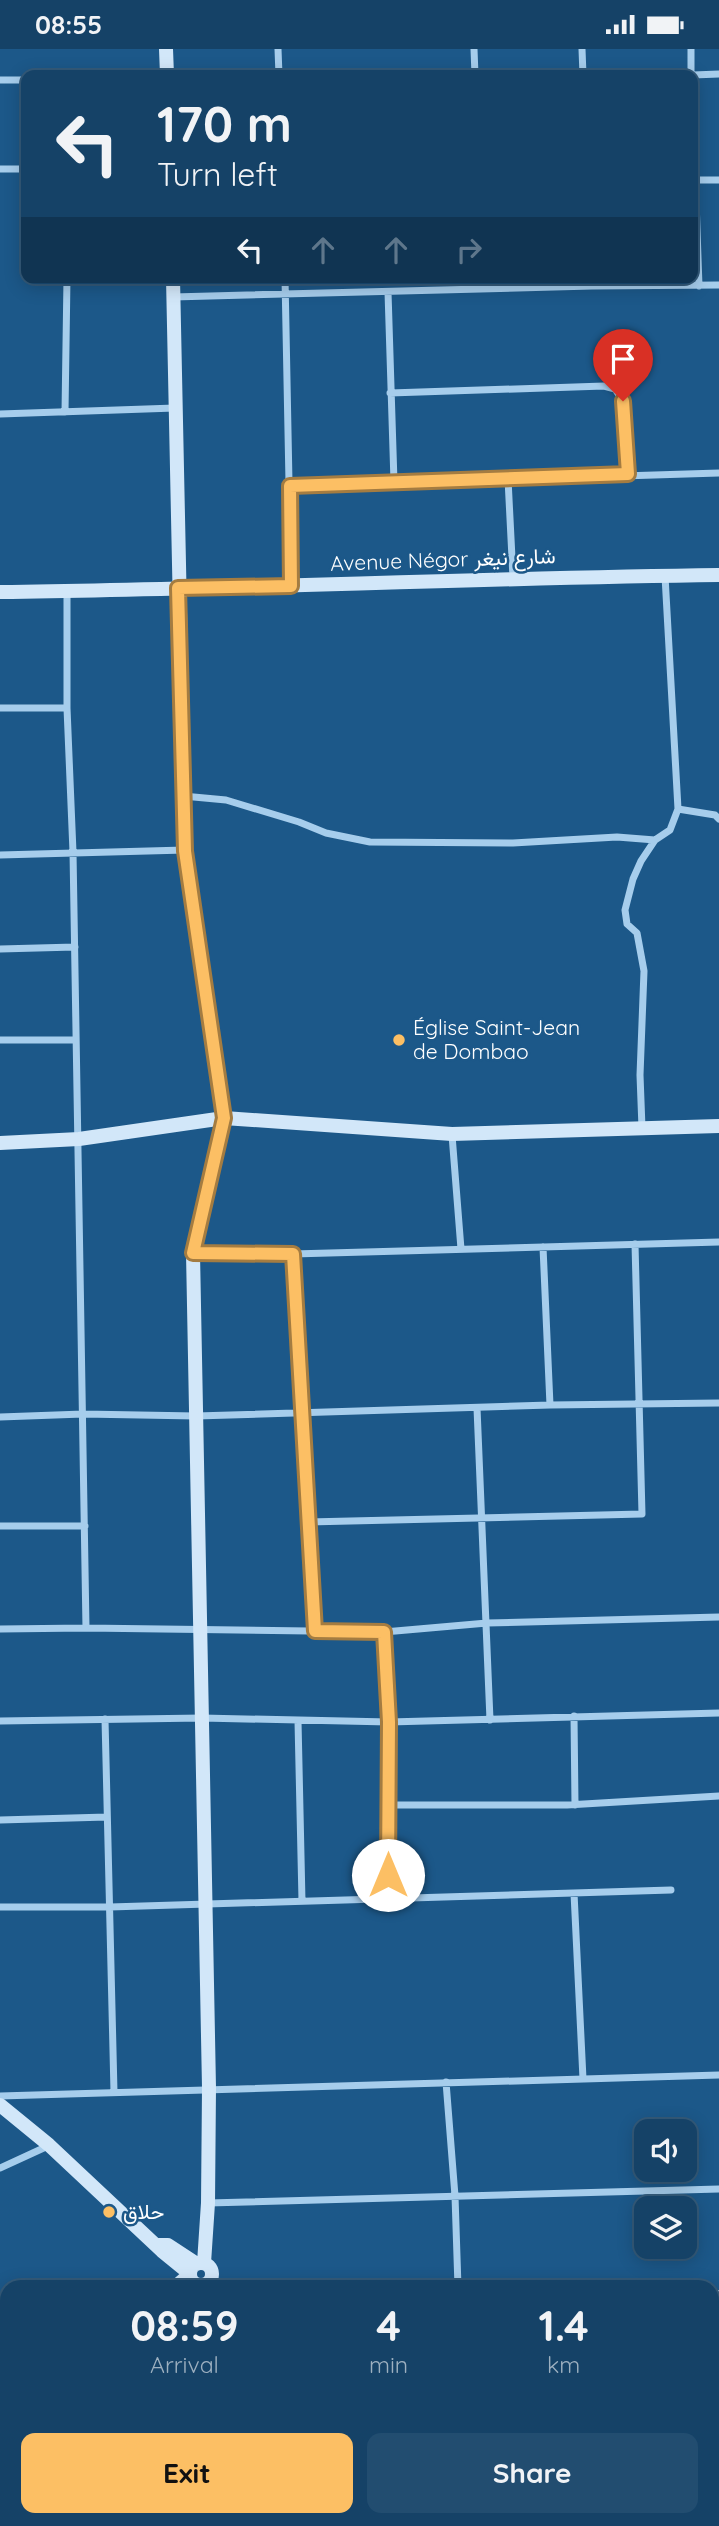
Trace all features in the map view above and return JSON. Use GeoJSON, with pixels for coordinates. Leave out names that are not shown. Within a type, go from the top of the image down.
{"type":"FeatureCollection","features":[{"type":"Feature","properties":{"kind":"street"},"geometry":{"type":"LineString","coordinates":[[166,49],[167,70]]}},
{"type":"Feature","properties":{"kind":"street"},"geometry":{"type":"LineString","coordinates":[[278,49],[279,70]]}},
{"type":"Feature","properties":{"kind":"street"},"geometry":{"type":"LineString","coordinates":[[474,49],[475,70]]}},
{"type":"Feature","properties":{"kind":"street"},"geometry":{"type":"LineString","coordinates":[[582,49],[583,70]]}},
{"type":"Feature","properties":{"kind":"street"},"geometry":{"type":"LineString","coordinates":[[691,49],[692,70]]}},
{"type":"Feature","properties":{"kind":"street"},"geometry":{"type":"LineString","coordinates":[[698,75],[719,74]]}},
{"type":"Feature","properties":{"kind":"street"},"geometry":{"type":"LineString","coordinates":[[0,81],[21,80]]}},
{"type":"Feature","properties":{"kind":"street"},"geometry":{"type":"LineString","coordinates":[[0,169],[21,169]]}},
{"type":"Feature","properties":{"kind":"street"},"geometry":{"type":"LineString","coordinates":[[698,180],[719,180]]}},
{"type":"Feature","properties":{"kind":"street"},"geometry":{"type":"LineString","coordinates":[[698,251],[699,286]]}},
{"type":"Feature","properties":{"kind":"street"},"geometry":{"type":"LineString","coordinates":[[65,412],[66,284]]}},
{"type":"Feature","properties":{"kind":"street"},"geometry":{"type":"LineString","coordinates":[[0,2105],[49,2145],[162,2251],[200,2277],[208,2203],[209,2088],[193,1253],[224,1118],[185,851],[173,284]]}},
{"type":"Feature","properties":{"kind":"street"},"geometry":{"type":"LineString","coordinates":[[285,284],[291,586]]}},
{"type":"Feature","properties":{"kind":"street"},"geometry":{"type":"LineString","coordinates":[[481,284],[481,289]]}},
{"type":"Feature","properties":{"kind":"street"},"geometry":{"type":"LineString","coordinates":[[173,297],[285,296],[560,284]]}},
{"type":"Feature","properties":{"kind":"street"},"geometry":{"type":"LineString","coordinates":[[646,284],[719,285]]}},
{"type":"Feature","properties":{"kind":"street"},"geometry":{"type":"LineString","coordinates":[[388,292],[394,482]]}},
{"type":"Feature","properties":{"kind":"street"},"geometry":{"type":"LineString","coordinates":[[390,393],[604,386],[615,389],[623,401],[628,474]]}},
{"type":"Feature","properties":{"kind":"street"},"geometry":{"type":"LineString","coordinates":[[0,414],[176,408]]}},
{"type":"Feature","properties":{"kind":"street"},"geometry":{"type":"LineString","coordinates":[[290,486],[719,473]]}},
{"type":"Feature","properties":{"kind":"street"},"geometry":{"type":"LineString","coordinates":[[508,479],[513,578]]}},
{"type":"Feature","properties":{"kind":"street","name":"Avenue Négor شارع نيغر"},"geometry":{"type":"LineString","coordinates":[[0,592],[719,575]]}},
{"type":"Feature","properties":{"kind":"street"},"geometry":{"type":"LineString","coordinates":[[642,1129],[640,1075],[644,971],[636,933],[627,924],[625,910],[641,861],[655,841],[670,829],[678,809],[665,576]]}},
{"type":"Feature","properties":{"kind":"street"},"geometry":{"type":"LineString","coordinates":[[67,591],[67,708],[79,1139],[86,1628]]}},
{"type":"Feature","properties":{"kind":"street"},"geometry":{"type":"LineString","coordinates":[[0,708],[67,708]]}},
{"type":"Feature","properties":{"kind":"street"},"geometry":{"type":"LineString","coordinates":[[183,796],[226,800],[299,821],[326,833],[370,842],[513,843],[617,837],[655,841]]}},
{"type":"Feature","properties":{"kind":"street"},"geometry":{"type":"LineString","coordinates":[[678,809],[715,814],[719,819]]}},
{"type":"Feature","properties":{"kind":"street"},"geometry":{"type":"LineString","coordinates":[[0,855],[185,851]]}},
{"type":"Feature","properties":{"kind":"street"},"geometry":{"type":"LineString","coordinates":[[0,949],[75,947]]}},
{"type":"Feature","properties":{"kind":"street"},"geometry":{"type":"LineString","coordinates":[[0,1040],[76,1040]]}},
{"type":"Feature","properties":{"kind":"street"},"geometry":{"type":"LineString","coordinates":[[0,1143],[79,1139],[224,1118],[452,1134],[719,1126]]}},
{"type":"Feature","properties":{"kind":"street"},"geometry":{"type":"LineString","coordinates":[[452,1134],[461,1249]]}},
{"type":"Feature","properties":{"kind":"street"},"geometry":{"type":"LineString","coordinates":[[193,1253],[293,1254],[719,1242]]}},
{"type":"Feature","properties":{"kind":"street"},"geometry":{"type":"LineString","coordinates":[[308,1522],[642,1514],[635,1244]]}},
{"type":"Feature","properties":{"kind":"street"},"geometry":{"type":"LineString","coordinates":[[543,1247],[551,1405]]}},
{"type":"Feature","properties":{"kind":"street"},"geometry":{"type":"LineString","coordinates":[[293,1254],[315,1631]]}},
{"type":"Feature","properties":{"kind":"street"},"geometry":{"type":"LineString","coordinates":[[0,1417],[83,1414],[301,1414],[551,1405],[719,1403]]}},
{"type":"Feature","properties":{"kind":"street"},"geometry":{"type":"LineString","coordinates":[[477,1408],[490,1720]]}},
{"type":"Feature","properties":{"kind":"street"},"geometry":{"type":"LineString","coordinates":[[0,1526],[85,1526]]}},
{"type":"Feature","properties":{"kind":"street"},"geometry":{"type":"LineString","coordinates":[[0,1629],[384,1632],[487,1623],[719,1617]]}},
{"type":"Feature","properties":{"kind":"street"},"geometry":{"type":"LineString","coordinates":[[384,1632],[389,1722],[388,1898]]}},
{"type":"Feature","properties":{"kind":"street"},"geometry":{"type":"LineString","coordinates":[[0,1721],[202,1718],[389,1722],[719,1713]]}},
{"type":"Feature","properties":{"kind":"street"},"geometry":{"type":"LineString","coordinates":[[574,1716],[575,1805]]}},
{"type":"Feature","properties":{"kind":"street"},"geometry":{"type":"LineString","coordinates":[[105,1719],[114,2092]]}},
{"type":"Feature","properties":{"kind":"street"},"geometry":{"type":"LineString","coordinates":[[298,1721],[302,1901]]}},
{"type":"Feature","properties":{"kind":"street"},"geometry":{"type":"LineString","coordinates":[[388,1805],[575,1805],[719,1796]]}},
{"type":"Feature","properties":{"kind":"street"},"geometry":{"type":"LineString","coordinates":[[0,1821],[107,1817]]}},
{"type":"Feature","properties":{"kind":"street"},"geometry":{"type":"LineString","coordinates":[[0,1907],[110,1907],[671,1890]]}},
{"type":"Feature","properties":{"kind":"street"},"geometry":{"type":"LineString","coordinates":[[574,1893],[583,2079]]}},
{"type":"Feature","properties":{"kind":"street"},"geometry":{"type":"LineString","coordinates":[[0,2096],[719,2075]]}},
{"type":"Feature","properties":{"kind":"street"},"geometry":{"type":"LineString","coordinates":[[446,2082],[455,2196],[458,2280]]}},
{"type":"Feature","properties":{"kind":"street"},"geometry":{"type":"LineString","coordinates":[[0,2168],[49,2145]]}},
{"type":"Feature","properties":{"kind":"street"},"geometry":{"type":"LineString","coordinates":[[208,2203],[719,2189]]}},
{"type":"Feature","properties":{"kind":"place","name":"Église Saint-Jean de Dombao"},"geometry":{"type":"Point","coordinates":[399,1040]}},
{"type":"Feature","properties":{"kind":"place","name":"حلاق"},"geometry":{"type":"Point","coordinates":[109,2212]}},
{"type":"Feature","properties":{"kind":"route"},"geometry":{"type":"LineString","coordinates":[[388,1875],[389,1722],[384,1632],[315,1631],[293,1254],[193,1253],[224,1118],[185,851],[178,588],[291,586],[290,486],[628,474],[623,401]]}}]}
